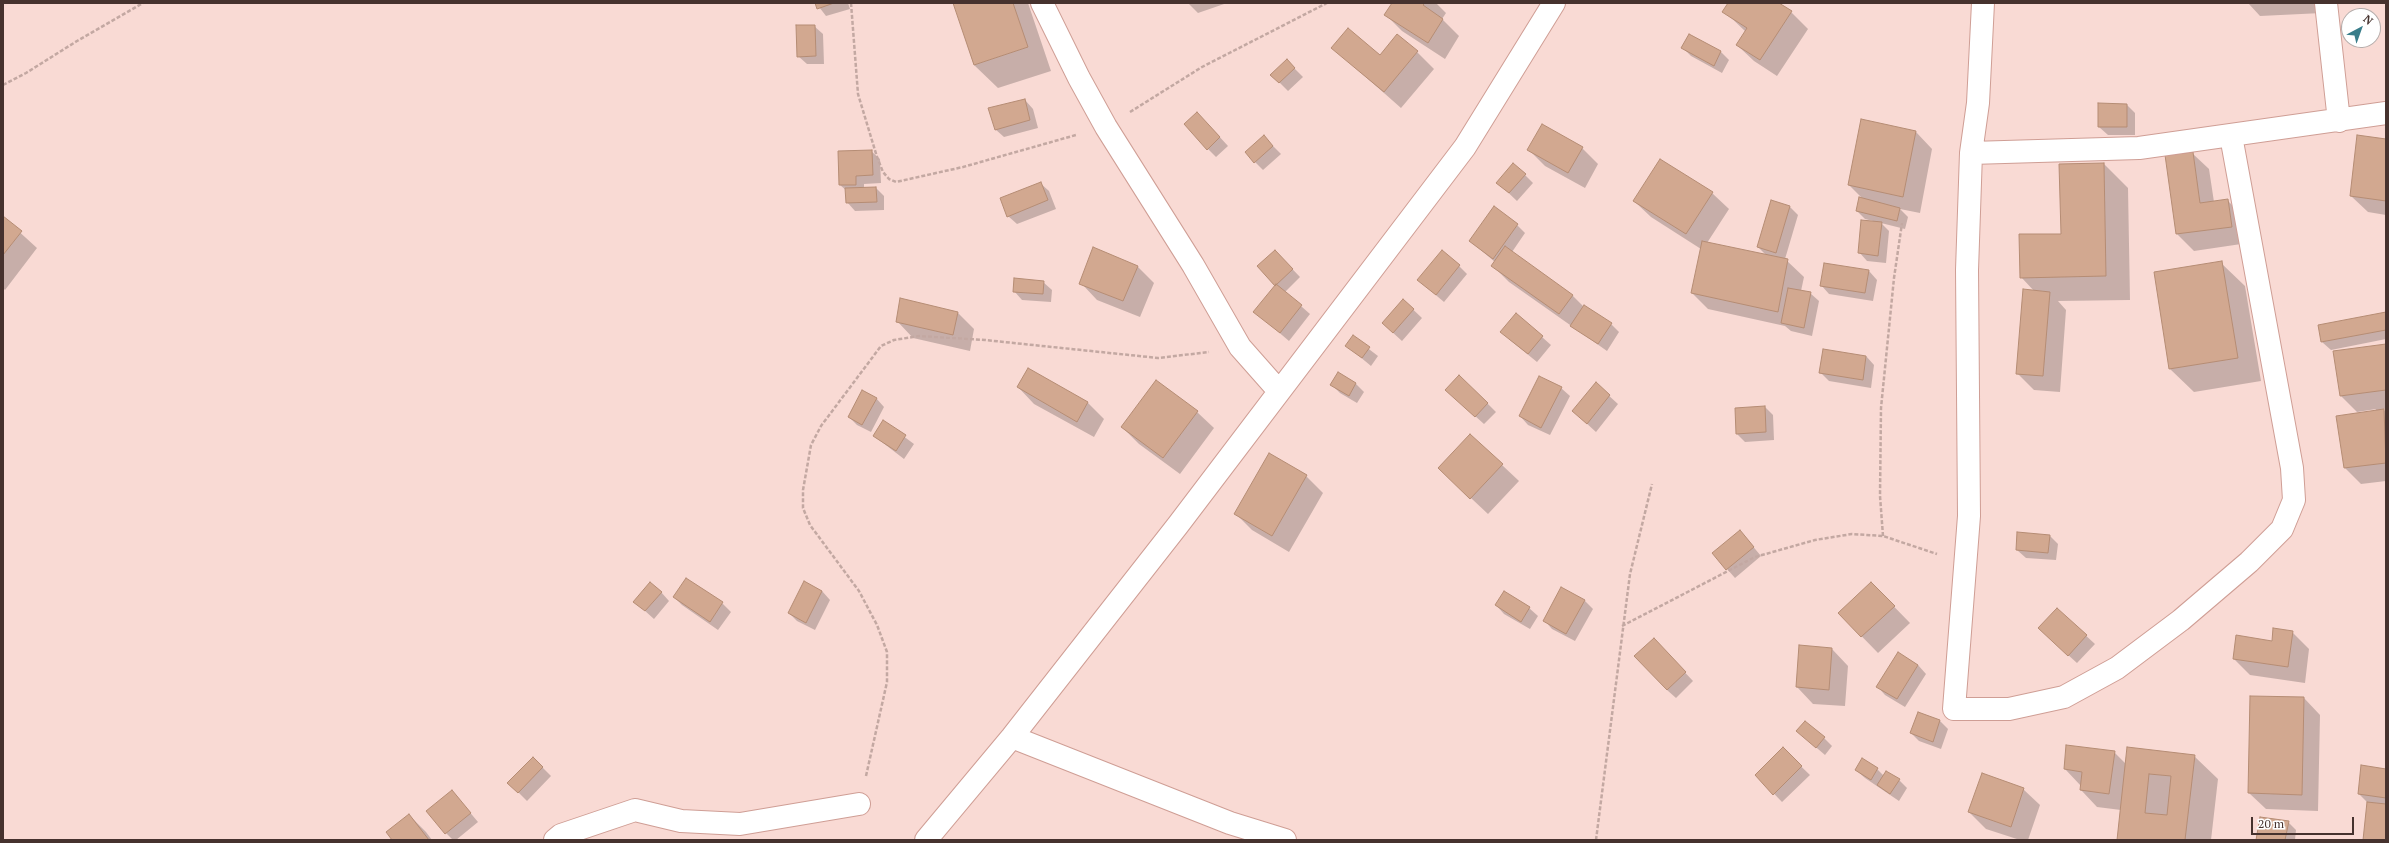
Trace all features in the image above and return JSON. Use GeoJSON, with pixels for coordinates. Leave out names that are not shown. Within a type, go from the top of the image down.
{"type":"FeatureCollection","features":[{"type":"Feature","properties":{"kind":"street"},"geometry":{"type":"LineString","coordinates":[[1042,3],[1079,78],[1106,127],[1193,265],[1240,346],[1278,390]]}},
{"type":"Feature","properties":{"kind":"street"},"geometry":{"type":"LineString","coordinates":[[926,840],[1012,737],[1178,525],[1278,390],[1465,147],[1554,3]]}},
{"type":"Feature","properties":{"kind":"street"},"geometry":{"type":"LineString","coordinates":[[1984,3],[1978,103],[1971,153],[1967,270],[1969,516],[1954,709],[2009,709],[2064,697],[2117,668],[2181,620],[2249,562],[2282,529],[2294,500],[2292,468],[2231,136]]}},
{"type":"Feature","properties":{"kind":"street"},"geometry":{"type":"LineString","coordinates":[[2326,3],[2339,121]]}},
{"type":"Feature","properties":{"kind":"street"},"geometry":{"type":"LineString","coordinates":[[1971,153],[2139,148],[2339,121],[2386,113]]}},
{"type":"Feature","properties":{"kind":"street"},"geometry":{"type":"LineString","coordinates":[[1012,737],[1179,801],[1230,823],[1285,840]]}},
{"type":"Feature","properties":{"kind":"street"},"geometry":{"type":"LineString","coordinates":[[555,840],[561,835],[635,810],[681,822],[740,824],[859,804]]}},
{"type":"Feature","properties":{"kind":"path"},"geometry":{"type":"LineString","coordinates":[[3,85],[26,74],[77,41],[143,3]]}},
{"type":"Feature","properties":{"kind":"path"},"geometry":{"type":"LineString","coordinates":[[850,3],[858,94],[883,172],[889,179],[896,182],[963,167],[1106,127],[1202,67],[1327,3]]}},
{"type":"Feature","properties":{"kind":"path"},"geometry":{"type":"LineString","coordinates":[[1883,536],[1880,496],[1881,408],[1894,278],[1902,223]]}},
{"type":"Feature","properties":{"kind":"path"},"geometry":{"type":"LineString","coordinates":[[859,804],[887,682],[887,652],[877,625],[859,591],[810,525],[803,508],[802,490],[811,445],[821,426],[882,346],[894,340],[919,336],[985,340],[1158,358],[1200,354],[1240,346]]}},
{"type":"Feature","properties":{"kind":"path"},"geometry":{"type":"LineString","coordinates":[[1596,840],[1622,626],[1630,574],[1652,484]]}},
{"type":"Feature","properties":{"kind":"path"},"geometry":{"type":"LineString","coordinates":[[1622,626],[1755,557],[1830,537],[1852,534],[1883,536],[1922,548],[1964,567]]}},
{"type":"Feature","properties":{"kind":"building"},"geometry":{"type":"Polygon","coordinates":[[[815,3],[834,3],[817,9],[815,3]]]}},
{"type":"Feature","properties":{"kind":"building"},"geometry":{"type":"Polygon","coordinates":[[[953,3],[1013,3],[1028,47],[974,65],[953,3]]]}},
{"type":"Feature","properties":{"kind":"building"},"geometry":{"type":"Polygon","coordinates":[[[1392,3],[1425,3],[1423,5],[1443,19],[1428,43],[1384,15],[1392,3]]]}},
{"type":"Feature","properties":{"kind":"building"},"geometry":{"type":"Polygon","coordinates":[[[1728,3],[1779,3],[1792,11],[1760,60],[1736,45],[1747,28],[1722,12],[1728,3]]]}},
{"type":"Feature","properties":{"kind":"building"},"geometry":{"type":"Polygon","coordinates":[[[796,25],[815,25],[816,56],[797,57],[796,25]]]}},
{"type":"Feature","properties":{"kind":"building"},"geometry":{"type":"Polygon","coordinates":[[[1348,28],[1380,55],[1397,34],[1418,51],[1384,92],[1331,48],[1348,28]]]}},
{"type":"Feature","properties":{"kind":"building"},"geometry":{"type":"Polygon","coordinates":[[[1689,34],[1721,51],[1714,66],[1681,48],[1689,34]]]}},
{"type":"Feature","properties":{"kind":"building"},"geometry":{"type":"Polygon","coordinates":[[[1287,59],[1295,68],[1279,83],[1270,75],[1287,59]]]}},
{"type":"Feature","properties":{"kind":"building"},"geometry":{"type":"Polygon","coordinates":[[[1025,99],[1030,120],[995,130],[988,108],[1025,99]]]}},
{"type":"Feature","properties":{"kind":"building"},"geometry":{"type":"Polygon","coordinates":[[[2098,103],[2127,104],[2127,127],[2098,127],[2098,103]]]}},
{"type":"Feature","properties":{"kind":"building"},"geometry":{"type":"Polygon","coordinates":[[[1197,112],[1220,137],[1207,150],[1184,124],[1197,112]]]}},
{"type":"Feature","properties":{"kind":"building"},"geometry":{"type":"Polygon","coordinates":[[[1861,119],[1916,131],[1903,197],[1848,185],[1861,119]]]}},
{"type":"Feature","properties":{"kind":"building"},"geometry":{"type":"Polygon","coordinates":[[[1542,124],[1583,147],[1568,173],[1527,150],[1542,124]]]}},
{"type":"Feature","properties":{"kind":"building"},"geometry":{"type":"Polygon","coordinates":[[[1264,135],[1273,146],[1254,163],[1245,152],[1264,135]]]}},
{"type":"Feature","properties":{"kind":"building"},"geometry":{"type":"Polygon","coordinates":[[[2357,135],[2386,139],[2386,201],[2350,196],[2357,135]]]}},
{"type":"Feature","properties":{"kind":"building"},"geometry":{"type":"Polygon","coordinates":[[[872,150],[873,175],[856,176],[856,185],[839,185],[838,151],[872,150]]]}},
{"type":"Feature","properties":{"kind":"building"},"geometry":{"type":"Polygon","coordinates":[[[2193,152],[2200,203],[2228,199],[2232,227],[2176,234],[2165,155],[2193,152]]]}},
{"type":"Feature","properties":{"kind":"building"},"geometry":{"type":"Polygon","coordinates":[[[1660,159],[1713,192],[1686,234],[1633,201],[1660,159]]]}},
{"type":"Feature","properties":{"kind":"building"},"geometry":{"type":"Polygon","coordinates":[[[1513,163],[1526,174],[1509,193],[1496,183],[1513,163]]]}},
{"type":"Feature","properties":{"kind":"building"},"geometry":{"type":"Polygon","coordinates":[[[2104,163],[2106,276],[2020,278],[2019,234],[2061,234],[2059,164],[2104,163]]]}},
{"type":"Feature","properties":{"kind":"building"},"geometry":{"type":"Polygon","coordinates":[[[1041,182],[1048,200],[1007,217],[1000,198],[1041,182]]]}},
{"type":"Feature","properties":{"kind":"building"},"geometry":{"type":"Polygon","coordinates":[[[876,187],[877,202],[846,203],[845,188],[876,187]]]}},
{"type":"Feature","properties":{"kind":"building"},"geometry":{"type":"Polygon","coordinates":[[[1859,197],[1900,208],[1897,221],[1856,211],[1859,197]]]}},
{"type":"Feature","properties":{"kind":"building"},"geometry":{"type":"Polygon","coordinates":[[[1771,200],[1790,206],[1776,253],[1757,247],[1771,200]]]}},
{"type":"Feature","properties":{"kind":"building"},"geometry":{"type":"Polygon","coordinates":[[[1494,206],[1518,224],[1493,259],[1469,241],[1494,206]]]}},
{"type":"Feature","properties":{"kind":"building"},"geometry":{"type":"Polygon","coordinates":[[[3,216],[22,231],[3,255],[3,216]]]}},
{"type":"Feature","properties":{"kind":"building"},"geometry":{"type":"Polygon","coordinates":[[[1861,220],[1882,222],[1878,256],[1858,253],[1861,220]]]}},
{"type":"Feature","properties":{"kind":"building"},"geometry":{"type":"Polygon","coordinates":[[[1702,241],[1788,259],[1778,312],[1691,293],[1702,241]]]}},
{"type":"Feature","properties":{"kind":"building"},"geometry":{"type":"Polygon","coordinates":[[[1505,246],[1573,295],[1559,314],[1491,266],[1505,246]]]}},
{"type":"Feature","properties":{"kind":"building"},"geometry":{"type":"Polygon","coordinates":[[[1093,247],[1138,266],[1123,301],[1079,284],[1093,247]]]}},
{"type":"Feature","properties":{"kind":"building"},"geometry":{"type":"Polygon","coordinates":[[[1275,250],[1293,269],[1275,286],[1257,266],[1275,250]]]}},
{"type":"Feature","properties":{"kind":"building"},"geometry":{"type":"Polygon","coordinates":[[[1442,250],[1460,265],[1436,295],[1417,280],[1442,250]]]}},
{"type":"Feature","properties":{"kind":"building"},"geometry":{"type":"Polygon","coordinates":[[[2222,261],[2238,358],[2169,369],[2154,272],[2222,261]]]}},
{"type":"Feature","properties":{"kind":"building"},"geometry":{"type":"Polygon","coordinates":[[[1824,263],[1869,270],[1865,293],[1820,286],[1824,263]]]}},
{"type":"Feature","properties":{"kind":"building"},"geometry":{"type":"Polygon","coordinates":[[[1014,278],[1044,281],[1043,294],[1013,292],[1014,278]]]}},
{"type":"Feature","properties":{"kind":"building"},"geometry":{"type":"Polygon","coordinates":[[[1276,284],[1302,305],[1280,333],[1253,312],[1276,284]]]}},
{"type":"Feature","properties":{"kind":"building"},"geometry":{"type":"Polygon","coordinates":[[[1788,288],[1811,292],[1804,328],[1781,323],[1788,288]]]}},
{"type":"Feature","properties":{"kind":"building"},"geometry":{"type":"Polygon","coordinates":[[[2023,289],[2050,292],[2043,376],[2016,374],[2023,289]]]}},
{"type":"Feature","properties":{"kind":"building"},"geometry":{"type":"Polygon","coordinates":[[[900,298],[958,312],[953,335],[896,322],[900,298]]]}},
{"type":"Feature","properties":{"kind":"building"},"geometry":{"type":"Polygon","coordinates":[[[1403,299],[1414,309],[1393,333],[1382,323],[1403,299]]]}},
{"type":"Feature","properties":{"kind":"building"},"geometry":{"type":"Polygon","coordinates":[[[1584,305],[1612,323],[1598,344],[1570,326],[1584,305]]]}},
{"type":"Feature","properties":{"kind":"building"},"geometry":{"type":"Polygon","coordinates":[[[2386,312],[2386,330],[2321,342],[2318,325],[2386,312]]]}},
{"type":"Feature","properties":{"kind":"building"},"geometry":{"type":"Polygon","coordinates":[[[1516,313],[1543,336],[1528,354],[1500,332],[1516,313]]]}},
{"type":"Feature","properties":{"kind":"building"},"geometry":{"type":"Polygon","coordinates":[[[1353,335],[1370,347],[1362,358],[1345,346],[1353,335]]]}},
{"type":"Feature","properties":{"kind":"building"},"geometry":{"type":"Polygon","coordinates":[[[2386,344],[2386,390],[2340,396],[2333,351],[2386,344]]]}},
{"type":"Feature","properties":{"kind":"building"},"geometry":{"type":"Polygon","coordinates":[[[1823,349],[1866,356],[1863,380],[1819,373],[1823,349]]]}},
{"type":"Feature","properties":{"kind":"building"},"geometry":{"type":"Polygon","coordinates":[[[1028,368],[1088,402],[1077,422],[1017,387],[1028,368]]]}},
{"type":"Feature","properties":{"kind":"building"},"geometry":{"type":"Polygon","coordinates":[[[1338,372],[1356,383],[1349,396],[1330,385],[1338,372]]]}},
{"type":"Feature","properties":{"kind":"building"},"geometry":{"type":"Polygon","coordinates":[[[1459,375],[1488,403],[1475,417],[1445,390],[1459,375]]]}},
{"type":"Feature","properties":{"kind":"building"},"geometry":{"type":"Polygon","coordinates":[[[1539,376],[1562,387],[1541,428],[1519,416],[1539,376]]]}},
{"type":"Feature","properties":{"kind":"building"},"geometry":{"type":"Polygon","coordinates":[[[1156,380],[1198,411],[1163,458],[1121,427],[1156,380]]]}},
{"type":"Feature","properties":{"kind":"building"},"geometry":{"type":"Polygon","coordinates":[[[1596,382],[1610,395],[1587,424],[1572,411],[1596,382]]]}},
{"type":"Feature","properties":{"kind":"building"},"geometry":{"type":"Polygon","coordinates":[[[862,390],[877,398],[862,425],[848,417],[862,390]]]}},
{"type":"Feature","properties":{"kind":"building"},"geometry":{"type":"Polygon","coordinates":[[[1765,406],[1766,432],[1736,434],[1735,408],[1765,406]]]}},
{"type":"Feature","properties":{"kind":"building"},"geometry":{"type":"Polygon","coordinates":[[[2384,409],[2386,463],[2344,468],[2336,416],[2384,409]]]}},
{"type":"Feature","properties":{"kind":"building"},"geometry":{"type":"Polygon","coordinates":[[[883,420],[906,435],[896,451],[873,436],[883,420]]]}},
{"type":"Feature","properties":{"kind":"building"},"geometry":{"type":"Polygon","coordinates":[[[1470,434],[1503,464],[1470,499],[1438,468],[1470,434]]]}},
{"type":"Feature","properties":{"kind":"building"},"geometry":{"type":"Polygon","coordinates":[[[1269,453],[1307,475],[1272,536],[1234,514],[1269,453]]]}},
{"type":"Feature","properties":{"kind":"building"},"geometry":{"type":"Polygon","coordinates":[[[1740,530],[1754,547],[1726,570],[1712,553],[1740,530]]]}},
{"type":"Feature","properties":{"kind":"building"},"geometry":{"type":"Polygon","coordinates":[[[2017,532],[2050,535],[2048,553],[2016,550],[2017,532]]]}},
{"type":"Feature","properties":{"kind":"building"},"geometry":{"type":"Polygon","coordinates":[[[686,578],[723,602],[710,622],[673,597],[686,578]]]}},
{"type":"Feature","properties":{"kind":"building"},"geometry":{"type":"Polygon","coordinates":[[[804,581],[822,591],[806,623],[788,613],[804,581]]]}},
{"type":"Feature","properties":{"kind":"building"},"geometry":{"type":"Polygon","coordinates":[[[650,582],[662,592],[645,611],[633,602],[650,582]]]}},
{"type":"Feature","properties":{"kind":"building"},"geometry":{"type":"Polygon","coordinates":[[[1871,582],[1895,606],[1861,637],[1838,613],[1871,582]]]}},
{"type":"Feature","properties":{"kind":"building"},"geometry":{"type":"Polygon","coordinates":[[[1561,587],[1585,600],[1566,634],[1543,621],[1561,587]]]}},
{"type":"Feature","properties":{"kind":"building"},"geometry":{"type":"Polygon","coordinates":[[[1504,591],[1530,607],[1521,622],[1495,605],[1504,591]]]}},
{"type":"Feature","properties":{"kind":"building"},"geometry":{"type":"Polygon","coordinates":[[[2057,608],[2087,635],[2068,656],[2038,628],[2057,608]]]}},
{"type":"Feature","properties":{"kind":"building"},"geometry":{"type":"Polygon","coordinates":[[[2273,628],[2293,631],[2288,667],[2233,659],[2236,635],[2272,641],[2273,628]]]}},
{"type":"Feature","properties":{"kind":"building"},"geometry":{"type":"Polygon","coordinates":[[[1654,638],[1686,672],[1667,690],[1634,656],[1654,638]]]}},
{"type":"Feature","properties":{"kind":"building"},"geometry":{"type":"Polygon","coordinates":[[[1799,645],[1832,648],[1829,690],[1796,687],[1799,645]]]}},
{"type":"Feature","properties":{"kind":"building"},"geometry":{"type":"Polygon","coordinates":[[[1898,652],[1918,665],[1897,699],[1876,687],[1898,652]]]}},
{"type":"Feature","properties":{"kind":"building"},"geometry":{"type":"Polygon","coordinates":[[[2250,696],[2304,697],[2302,795],[2248,793],[2250,696]]]}},
{"type":"Feature","properties":{"kind":"building"},"geometry":{"type":"Polygon","coordinates":[[[1918,712],[1940,720],[1933,742],[1910,733],[1918,712]]]}},
{"type":"Feature","properties":{"kind":"building"},"geometry":{"type":"Polygon","coordinates":[[[1805,721],[1825,737],[1816,748],[1796,731],[1805,721]]]}},
{"type":"Feature","properties":{"kind":"building"},"geometry":{"type":"Polygon","coordinates":[[[2066,745],[2115,751],[2109,794],[2080,790],[2082,772],[2064,769],[2066,745]]]}},
{"type":"Feature","properties":{"kind":"building"},"geometry":{"type":"Polygon","coordinates":[[[1783,747],[1802,766],[1773,795],[1755,775],[1783,747]]]}},
{"type":"Feature","properties":{"kind":"building"},"geometry":{"type":"Polygon","coordinates":[[[2127,747],[2195,755],[2185,840],[2117,840],[2127,747]],[[2149,774],[2145,813],[2167,815],[2171,776],[2149,774]]]}},
{"type":"Feature","properties":{"kind":"building"},"geometry":{"type":"Polygon","coordinates":[[[533,757],[543,767],[518,793],[507,783],[533,757]]]}},
{"type":"Feature","properties":{"kind":"building"},"geometry":{"type":"Polygon","coordinates":[[[1862,758],[1878,768],[1871,780],[1855,770],[1862,758]]]}},
{"type":"Feature","properties":{"kind":"building"},"geometry":{"type":"Polygon","coordinates":[[[2361,765],[2386,769],[2386,798],[2358,794],[2361,765]]]}},
{"type":"Feature","properties":{"kind":"building"},"geometry":{"type":"Polygon","coordinates":[[[1886,771],[1900,779],[1890,794],[1877,785],[1886,771]]]}},
{"type":"Feature","properties":{"kind":"building"},"geometry":{"type":"Polygon","coordinates":[[[1982,773],[2024,788],[2011,827],[1968,812],[1982,773]]]}},
{"type":"Feature","properties":{"kind":"building"},"geometry":{"type":"Polygon","coordinates":[[[452,790],[471,813],[445,834],[426,811],[452,790]]]}},
{"type":"Feature","properties":{"kind":"building"},"geometry":{"type":"Polygon","coordinates":[[[2367,802],[2386,804],[2386,840],[2363,840],[2367,802]]]}},
{"type":"Feature","properties":{"kind":"building"},"geometry":{"type":"Polygon","coordinates":[[[409,814],[429,840],[392,840],[386,832],[409,814]]]}},
{"type":"Feature","properties":{"kind":"building"},"geometry":{"type":"Polygon","coordinates":[[[2260,817],[2289,821],[2285,840],[2256,840],[2260,817]]]}}]}
